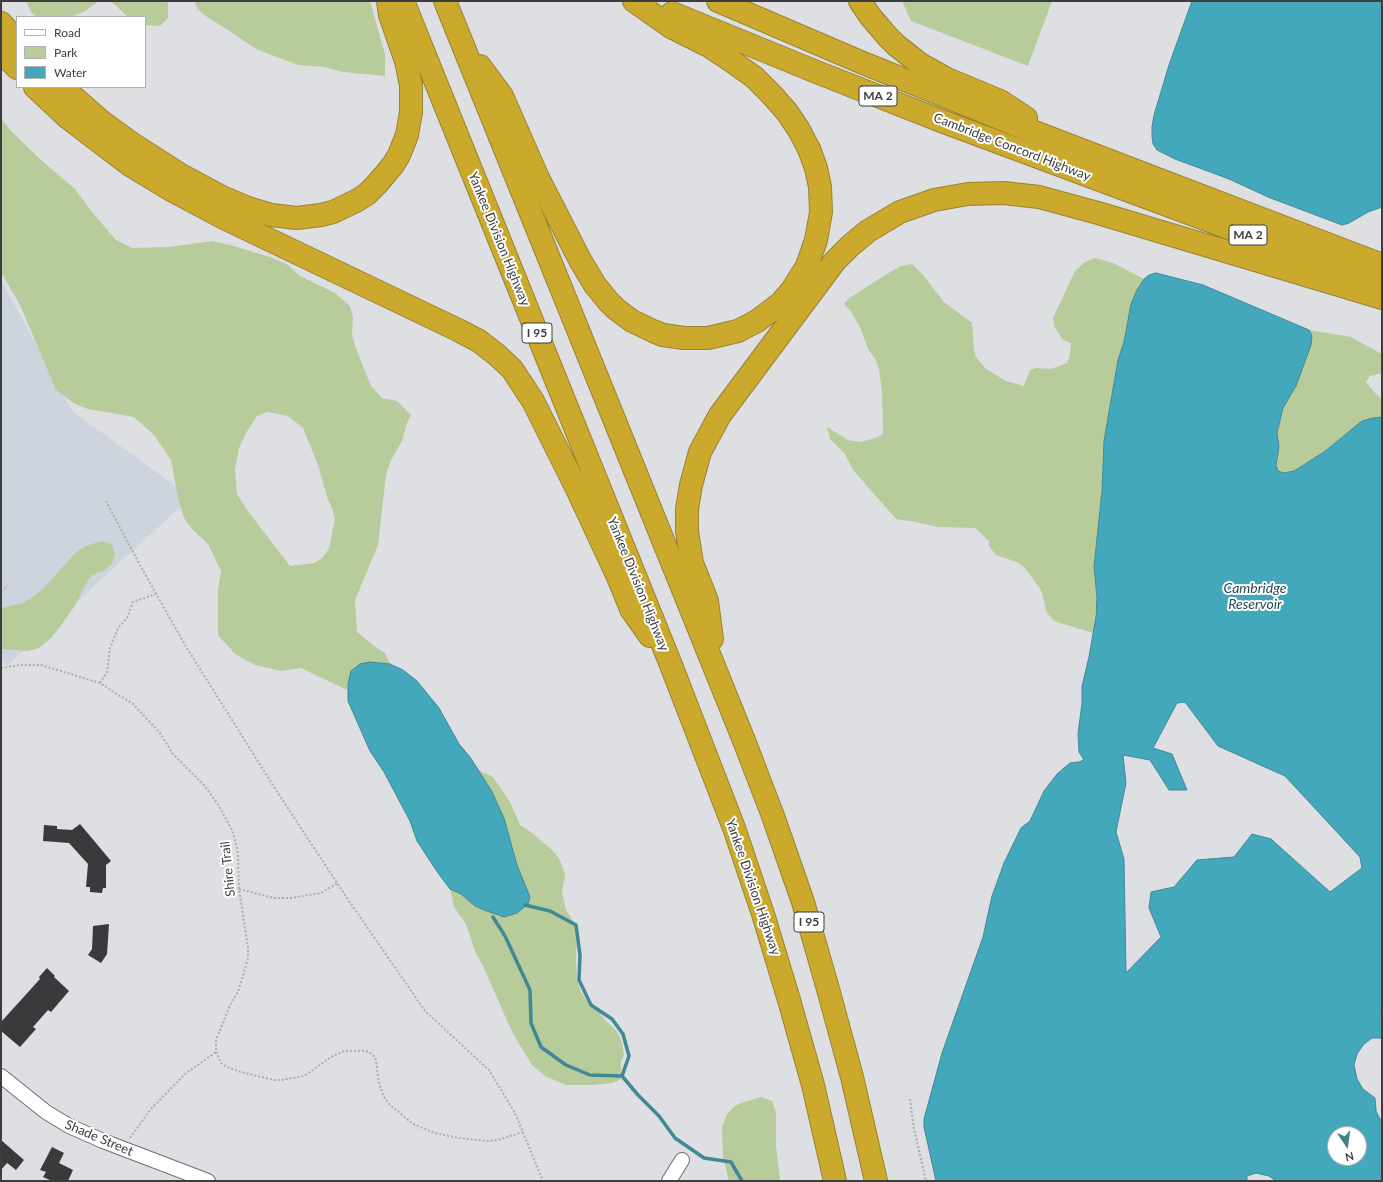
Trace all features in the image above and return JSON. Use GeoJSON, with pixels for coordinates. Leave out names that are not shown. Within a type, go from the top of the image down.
{"type":"FeatureCollection","features":[{"type":"Feature","properties":{"kind":"highway"},"geometry":{"type":"LineString","coordinates":[[63,88],[102,122],[131,143],[181,175],[222,197],[248,208],[271,215],[297,218],[333,212],[367,194],[377,184],[393,165],[399,155],[407,135],[411,112],[411,85],[405,56],[390,15],[388,1]]}},
{"type":"Feature","properties":{"kind":"highway","name":"Yankee Division Highway"},"geometry":{"type":"LineString","coordinates":[[403,1],[671,665],[734,828],[777,956],[813,1086],[835,1181]]}},
{"type":"Feature","properties":{"kind":"highway","name":"I 95"},"geometry":{"type":"LineString","coordinates":[[445,1],[716,670],[773,816],[803,902],[838,1025],[876,1181]]}},
{"type":"Feature","properties":{"kind":"highway"},"geometry":{"type":"LineString","coordinates":[[461,41],[502,96],[538,178],[582,264],[595,285],[608,301],[632,321],[663,335],[684,338],[708,338],[728,334],[752,324],[774,310],[790,293],[802,274],[814,249],[820,217],[820,195],[816,168],[809,149],[787,112],[754,77],[710,46],[671,27],[634,1]]}},
{"type":"Feature","properties":{"kind":"highway","name":"Cambridge Concord Highway"},"geometry":{"type":"LineString","coordinates":[[645,1],[916,112],[1382,285]]}},
{"type":"Feature","properties":{"kind":"highway","name":"Cambridge Concord Highway"},"geometry":{"type":"LineString","coordinates":[[718,1],[904,80],[1071,146],[1382,265]]}},
{"type":"Feature","properties":{"kind":"highway"},"geometry":{"type":"LineString","coordinates":[[860,1],[887,36],[920,64],[952,82],[1000,102],[1071,146]]}},
{"type":"Feature","properties":{"kind":"highway"},"geometry":{"type":"LineString","coordinates":[[1,23],[16,41]]}},
{"type":"Feature","properties":{"kind":"highway"},"geometry":{"type":"LineString","coordinates":[[1,51],[16,67]]}},
{"type":"Feature","properties":{"kind":"highway"},"geometry":{"type":"LineString","coordinates":[[36,88],[67,117],[100,143],[130,165],[173,191],[218,215],[458,330],[480,342],[501,358],[512,369],[522,383],[546,425],[598,532],[630,609],[671,665]]}},
{"type":"Feature","properties":{"kind":"highway"},"geometry":{"type":"LineString","coordinates":[[716,670],[707,601],[692,563],[687,537],[689,497],[698,457],[720,416],[828,270],[850,246],[873,227],[890,217],[923,203],[957,195],[1004,193],[1039,197],[1098,212],[1382,298]]}},
{"type":"Feature","properties":{"kind":"highway"},"geometry":{"type":"LineString","coordinates":[[1260,219],[1302,226],[1382,256]]}},
{"type":"Feature","properties":{"kind":"street","name":"Shade Street"},"geometry":{"type":"LineString","coordinates":[[1,1076],[57,1120],[123,1149],[208,1181]]}},
{"type":"Feature","properties":{"kind":"street"},"geometry":{"type":"LineString","coordinates":[[669,1181],[682,1160]]}},
{"type":"Feature","properties":{"kind":"path"},"geometry":{"type":"LineString","coordinates":[[106,501],[156,594],[208,683],[274,787],[338,883],[425,1011],[489,1070],[516,1113],[543,1181]]}},
{"type":"Feature","properties":{"kind":"path"},"geometry":{"type":"LineString","coordinates":[[1,591],[8,586]]}},
{"type":"Feature","properties":{"kind":"path"},"geometry":{"type":"LineString","coordinates":[[100,683],[107,672],[110,648],[118,628],[127,618],[133,602],[156,594]]}},
{"type":"Feature","properties":{"kind":"path","name":"Shire Trail"},"geometry":{"type":"LineString","coordinates":[[1,668],[20,665],[41,665],[100,683],[133,704],[160,733],[173,754],[204,785],[219,806],[233,832],[238,853],[239,889],[248,942],[248,958],[238,992],[218,1032],[216,1052]]}},
{"type":"Feature","properties":{"kind":"path"},"geometry":{"type":"LineString","coordinates":[[239,889],[274,898],[292,898],[321,893],[338,883]]}},
{"type":"Feature","properties":{"kind":"path"},"geometry":{"type":"LineString","coordinates":[[123,1149],[150,1110],[162,1097],[185,1074],[216,1052],[221,1064],[227,1067],[274,1080],[282,1080],[304,1076],[331,1057],[344,1051],[366,1050],[372,1054],[376,1060],[379,1084],[384,1097],[390,1105],[413,1124],[435,1133],[459,1138],[488,1141],[498,1140],[523,1132]]}},
{"type":"Feature","properties":{"kind":"path"},"geometry":{"type":"LineString","coordinates":[[910,1099],[914,1129],[926,1181]]}},
{"type":"Feature","properties":{"kind":"shaded area"},"geometry":{"type":"Polygon","coordinates":[[[1,280],[72,411],[191,497],[7,666],[1,659],[1,280]]]}},
{"type":"Feature","properties":{"kind":"green space"},"geometry":{"type":"Polygon","coordinates":[[[26,1],[99,1],[85,11],[73,16],[35,16],[31,12],[26,1]]]}},
{"type":"Feature","properties":{"kind":"green space"},"geometry":{"type":"Polygon","coordinates":[[[107,1],[166,1],[168,3],[168,18],[160,26],[146,25],[146,16],[127,16],[113,3],[107,1]]]}},
{"type":"Feature","properties":{"kind":"green space"},"geometry":{"type":"Polygon","coordinates":[[[195,1],[370,1],[385,54],[385,76],[343,72],[324,67],[298,65],[256,49],[204,15],[197,8],[195,1]]]}},
{"type":"Feature","properties":{"kind":"green space"},"geometry":{"type":"Polygon","coordinates":[[[902,1],[1052,1],[1028,66],[911,21],[902,1]]]}},
{"type":"Feature","properties":{"kind":"green space"},"geometry":{"type":"Polygon","coordinates":[[[1,118],[10,130],[41,160],[75,189],[116,240],[132,248],[169,247],[213,241],[230,245],[270,257],[288,265],[300,276],[335,293],[350,306],[353,318],[352,335],[371,386],[382,398],[397,401],[411,415],[402,441],[391,460],[386,475],[378,545],[355,600],[357,632],[385,653],[390,664],[370,662],[348,684],[347,690],[301,668],[282,671],[255,665],[235,654],[218,635],[218,590],[221,571],[208,544],[192,529],[184,518],[178,498],[171,460],[154,435],[134,417],[88,409],[75,404],[56,390],[20,305],[1,272],[1,118]],[[268,412],[257,416],[246,433],[239,448],[235,469],[237,494],[247,510],[290,566],[314,563],[321,559],[329,549],[335,519],[318,465],[303,428],[288,416],[268,412]]]}},
{"type":"Feature","properties":{"kind":"green space"},"geometry":{"type":"Polygon","coordinates":[[[1095,258],[1113,263],[1144,279],[1131,304],[1124,342],[1118,360],[1104,441],[1102,491],[1094,567],[1097,597],[1093,633],[1054,621],[1047,613],[1041,590],[1025,568],[1017,562],[996,555],[989,546],[989,541],[975,528],[938,527],[896,519],[853,470],[845,454],[830,439],[827,427],[848,440],[861,442],[878,437],[883,433],[882,392],[879,369],[875,359],[868,349],[860,327],[844,304],[848,299],[885,275],[901,266],[912,264],[923,275],[944,302],[972,323],[976,357],[986,369],[1006,381],[1024,386],[1030,370],[1036,368],[1051,369],[1067,363],[1071,343],[1063,340],[1055,328],[1053,318],[1075,271],[1085,262],[1095,258]]]}},
{"type":"Feature","properties":{"kind":"green space"},"geometry":{"type":"Polygon","coordinates":[[[1309,330],[1351,337],[1382,355],[1382,373],[1370,376],[1366,382],[1382,399],[1382,417],[1362,421],[1324,452],[1294,471],[1284,474],[1278,470],[1276,465],[1279,447],[1277,434],[1283,408],[1296,386],[1305,359],[1312,336],[1309,330]]]}},
{"type":"Feature","properties":{"kind":"green space"},"geometry":{"type":"Polygon","coordinates":[[[102,541],[111,544],[112,546],[115,554],[112,564],[105,570],[92,575],[74,607],[51,638],[39,648],[28,651],[1,649],[1,608],[23,603],[34,596],[43,589],[75,553],[86,546],[102,541]]]}},
{"type":"Feature","properties":{"kind":"green space"},"geometry":{"type":"Polygon","coordinates":[[[478,770],[493,777],[510,802],[520,825],[531,832],[559,858],[565,874],[562,893],[566,910],[575,924],[577,939],[577,980],[581,992],[590,1006],[599,1012],[616,1030],[622,1042],[624,1055],[621,1061],[621,1079],[612,1083],[566,1085],[545,1076],[532,1065],[509,1025],[482,964],[476,954],[466,924],[454,907],[450,889],[461,894],[475,906],[528,904],[530,897],[517,865],[504,818],[491,791],[478,770]]]}},
{"type":"Feature","properties":{"kind":"green space"},"geometry":{"type":"Polygon","coordinates":[[[761,1097],[772,1101],[776,1112],[776,1145],[780,1181],[729,1181],[723,1157],[722,1127],[727,1114],[735,1106],[761,1097]]]}},
{"type":"Feature","properties":{"kind":"water"},"geometry":{"type":"Polygon","coordinates":[[[1192,1],[1382,1],[1382,207],[1342,225],[1268,197],[1229,179],[1175,159],[1157,150],[1153,144],[1152,136],[1154,115],[1169,65],[1192,1]]]}},
{"type":"Feature","properties":{"kind":"water","name":"Cambridge Reservoir"},"geometry":{"type":"Polygon","coordinates":[[[1156,273],[1203,285],[1309,330],[1312,336],[1311,345],[1296,386],[1283,408],[1277,433],[1279,447],[1276,465],[1278,471],[1284,473],[1294,471],[1324,452],[1362,421],[1382,417],[1382,1004],[1380,1010],[1382,1015],[1382,1038],[1372,1038],[1364,1044],[1357,1054],[1354,1065],[1357,1079],[1363,1089],[1375,1098],[1376,1111],[1382,1123],[1382,1181],[1276,1181],[1269,1176],[1256,1173],[1247,1176],[1247,1181],[936,1181],[924,1127],[924,1119],[942,1053],[983,937],[992,896],[1004,863],[1021,828],[1030,821],[1044,791],[1057,774],[1070,763],[1084,760],[1079,752],[1078,734],[1082,703],[1082,686],[1096,616],[1097,597],[1094,567],[1102,491],[1104,441],[1118,360],[1124,342],[1131,304],[1144,279],[1149,275],[1156,273]],[[1185,702],[1177,703],[1153,748],[1172,754],[1187,790],[1169,790],[1150,760],[1123,755],[1126,783],[1116,832],[1124,859],[1126,973],[1161,937],[1149,908],[1151,892],[1174,887],[1197,860],[1234,857],[1252,834],[1271,839],[1330,892],[1362,868],[1360,857],[1285,776],[1218,746],[1185,702]]]}},
{"type":"Feature","properties":{"kind":"water"},"geometry":{"type":"Polygon","coordinates":[[[370,662],[390,664],[403,670],[417,681],[439,708],[459,744],[470,757],[491,790],[504,818],[517,865],[530,897],[528,904],[517,913],[504,917],[487,911],[475,906],[461,894],[450,889],[417,841],[410,821],[384,772],[370,751],[348,701],[348,684],[351,671],[360,664],[370,662]]]}},
{"type":"Feature","properties":{"kind":"building"},"geometry":{"type":"Polygon","coordinates":[[[80,824],[111,861],[106,865],[106,888],[103,888],[102,893],[90,892],[90,887],[86,887],[88,864],[69,843],[43,841],[44,825],[57,826],[57,829],[72,830],[80,824]]]}},
{"type":"Feature","properties":{"kind":"building"},"geometry":{"type":"Polygon","coordinates":[[[109,924],[107,954],[101,963],[88,955],[92,949],[93,926],[109,924]]]}},
{"type":"Feature","properties":{"kind":"building"},"geometry":{"type":"Polygon","coordinates":[[[47,968],[69,991],[51,1012],[48,1010],[33,1027],[36,1029],[20,1047],[1,1031],[1,1022],[40,979],[39,977],[47,968]]]}},
{"type":"Feature","properties":{"kind":"building"},"geometry":{"type":"Polygon","coordinates":[[[1,1140],[24,1160],[16,1170],[7,1163],[1,1170],[1,1140]]]}},
{"type":"Feature","properties":{"kind":"building"},"geometry":{"type":"Polygon","coordinates":[[[52,1147],[64,1153],[59,1163],[73,1170],[68,1181],[52,1181],[43,1177],[46,1172],[40,1170],[52,1147]]]}},
{"type":"Feature","properties":{"kind":"waterway"},"geometry":{"type":"LineString","coordinates":[[525,905],[550,911],[576,925],[580,955],[579,980],[591,1005],[612,1019],[623,1034],[629,1056],[622,1076],[659,1116],[675,1138],[704,1158],[731,1162],[742,1181]]}},
{"type":"Feature","properties":{"kind":"waterway"},"geometry":{"type":"LineString","coordinates":[[493,917],[505,936],[530,990],[531,1023],[541,1047],[566,1065],[590,1075],[622,1076]]}}]}
